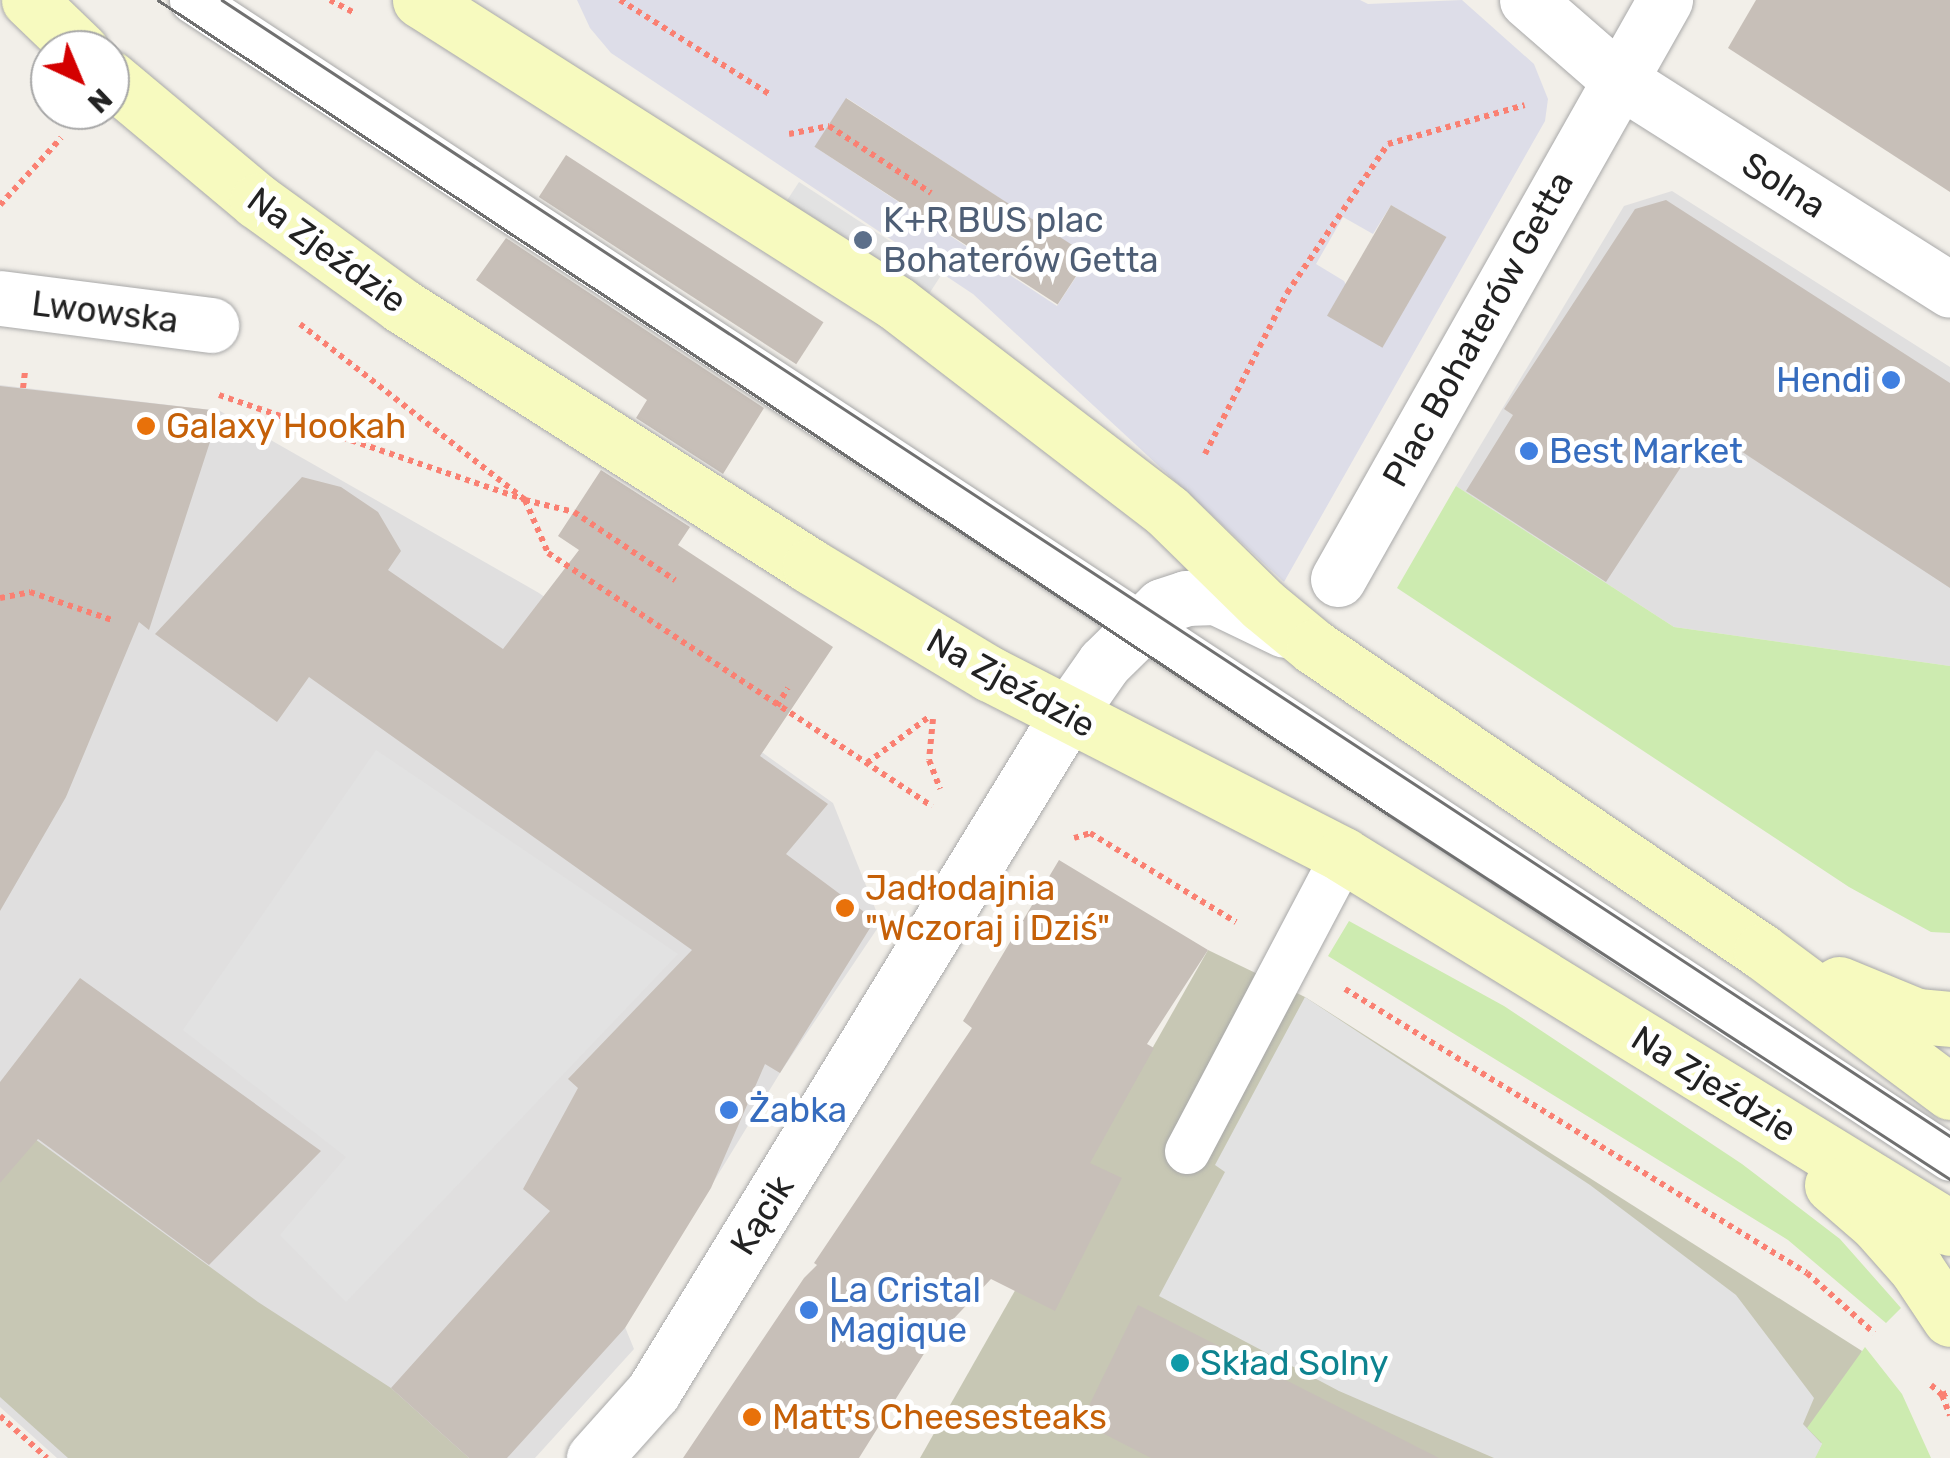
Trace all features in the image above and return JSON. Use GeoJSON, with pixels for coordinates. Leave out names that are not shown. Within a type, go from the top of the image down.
{"type":"FeatureCollection","features":[{"type":"Feature","properties":{"kind":"street"},"geometry":{"type":"LineString","coordinates":[[29,0],[60,30]]}},
{"type":"Feature","properties":{"kind":"street","name":"Solna"},"geometry":{"type":"LineString","coordinates":[[1526,0],[1618,78],[1950,290]]}},
{"type":"Feature","properties":{"kind":"street","name":"Plac Bohaterów Getta"},"geometry":{"type":"LineString","coordinates":[[1338,579],[1665,0]]}},
{"type":"Feature","properties":{"kind":"street"},"geometry":{"type":"LineString","coordinates":[[453,8],[948,339],[1167,511],[1264,605],[1314,646],[1760,952],[1950,1092]]}},
{"type":"Feature","properties":{"kind":"street","name":"Na Zjeździe"},"geometry":{"type":"LineString","coordinates":[[130,95],[257,201],[402,306],[810,566],[1066,716],[1342,855],[1950,1228]]}},
{"type":"Feature","properties":{"kind":"street","name":"Lwowska"},"geometry":{"type":"LineString","coordinates":[[0,298],[211,325]]}},
{"type":"Feature","properties":{"kind":"street","name":"Kącik"},"geometry":{"type":"LineString","coordinates":[[594,1458],[653,1392],[1066,716],[1104,663],[1162,606],[1186,598],[1216,598],[1314,646]]}},
{"type":"Feature","properties":{"kind":"street"},"geometry":{"type":"LineString","coordinates":[[1760,952],[1881,1004],[1917,1016],[1950,1019]]}},
{"type":"Feature","properties":{"kind":"street"},"geometry":{"type":"LineString","coordinates":[[1698,1075],[1877,1224],[1916,1268],[1950,1319]]}},
{"type":"Feature","properties":{"kind":"lane"},"geometry":{"type":"LineString","coordinates":[[192,0],[1950,1158]]}},
{"type":"Feature","properties":{"kind":"lane"},"geometry":{"type":"LineString","coordinates":[[1186,1151],[1342,855]]}},
{"type":"Feature","properties":{"kind":"path"},"geometry":{"type":"LineString","coordinates":[[620,0],[771,95]]}},
{"type":"Feature","properties":{"kind":"path"},"geometry":{"type":"LineString","coordinates":[[1203,459],[1287,292],[1388,144],[1618,78]]}},
{"type":"Feature","properties":{"kind":"path"},"geometry":{"type":"LineString","coordinates":[[789,134],[829,126],[931,193]]}},
{"type":"Feature","properties":{"kind":"path"},"geometry":{"type":"LineString","coordinates":[[0,205],[60,138]]}},
{"type":"Feature","properties":{"kind":"path"},"geometry":{"type":"LineString","coordinates":[[300,324],[525,500],[548,553],[938,810]]}},
{"type":"Feature","properties":{"kind":"path"},"geometry":{"type":"LineString","coordinates":[[13,368],[44,372]]}},
{"type":"Feature","properties":{"kind":"path"},"geometry":{"type":"LineString","coordinates":[[22,388],[25,370]]}},
{"type":"Feature","properties":{"kind":"path"},"geometry":{"type":"LineString","coordinates":[[208,394],[227,396],[525,500],[574,512],[675,580]]}},
{"type":"Feature","properties":{"kind":"path"},"geometry":{"type":"LineString","coordinates":[[0,598],[30,592],[112,620]]}},
{"type":"Feature","properties":{"kind":"path"},"geometry":{"type":"LineString","coordinates":[[777,706],[788,688]]}},
{"type":"Feature","properties":{"kind":"path"},"geometry":{"type":"LineString","coordinates":[[867,764],[934,713]]}},
{"type":"Feature","properties":{"kind":"path"},"geometry":{"type":"LineString","coordinates":[[1060,842],[1090,833],[1807,1272],[1876,1336]]}},
{"type":"Feature","properties":{"kind":"path"},"geometry":{"type":"LineString","coordinates":[[1929,1383],[1946,1393],[1950,1416]]}},
{"type":"Feature","properties":{"kind":"path"},"geometry":{"type":"LineString","coordinates":[[0,1416],[47,1458]]}},
{"type":"Feature","properties":{"kind":"shaded area"},"geometry":{"type":"Polygon","coordinates":[[[577,0],[1360,0],[1368,4],[1462,0],[1534,64],[1548,99],[1545,121],[1284,582],[973,294],[611,53],[590,28],[577,0]],[[847,98],[815,147],[1057,306],[1089,257],[847,98]],[[1391,205],[1373,234],[1343,217],[1316,264],[1344,281],[1380,347],[1401,313],[1398,309],[1446,237],[1391,205]]]}},
{"type":"Feature","properties":{"kind":"shaded area","name":"K+R BUS plac Bohaterów Getta"},"geometry":{"type":"Polygon","coordinates":[[[799,182],[942,275],[926,298],[784,205],[799,182]]]}},
{"type":"Feature","properties":{"kind":"shaded area"},"geometry":{"type":"Polygon","coordinates":[[[1672,191],[1950,367],[1950,666],[1674,627],[1456,486],[1624,206],[1672,191]]]}},
{"type":"Feature","properties":{"kind":"shaded area"},"geometry":{"type":"Polygon","coordinates":[[[0,385],[220,411],[539,593],[833,803],[881,923],[780,1073],[625,1327],[634,1349],[535,1458],[57,1458],[0,1407],[0,385]]]}},
{"type":"Feature","properties":{"kind":"shaded area"},"geometry":{"type":"Polygon","coordinates":[[[376,750],[678,954],[346,1302],[280,1235],[346,1157],[183,1030],[376,750]]]}},
{"type":"Feature","properties":{"kind":"shaded area"},"geometry":{"type":"Polygon","coordinates":[[[1208,950],[1305,997],[1862,1351],[1815,1458],[920,1458],[1208,950]]]}},
{"type":"Feature","properties":{"kind":"shaded area"},"geometry":{"type":"Polygon","coordinates":[[[1305,997],[1590,1185],[1736,1295],[1814,1398],[1803,1424],[1822,1444],[1815,1458],[1494,1458],[1339,1391],[1159,1296],[1225,1172],[1215,1165],[1305,997]]]}},
{"type":"Feature","properties":{"kind":"shaded area"},"geometry":{"type":"Polygon","coordinates":[[[35,1139],[258,1302],[391,1388],[469,1458],[68,1458],[0,1397],[0,1181],[35,1139]]]}},
{"type":"Feature","properties":{"kind":"green space"},"geometry":{"type":"Polygon","coordinates":[[[1456,486],[1674,627],[1950,666],[1950,933],[1931,932],[1849,887],[1397,588],[1456,486]]]}},
{"type":"Feature","properties":{"kind":"green space"},"geometry":{"type":"Polygon","coordinates":[[[1349,921],[1504,1006],[1742,1164],[1840,1239],[1901,1308],[1886,1323],[1788,1240],[1328,956],[1349,921]]]}},
{"type":"Feature","properties":{"kind":"green space"},"geometry":{"type":"Polygon","coordinates":[[[1865,1347],[1902,1394],[1931,1458],[1815,1458],[1822,1443],[1807,1428],[1865,1347]]]}},
{"type":"Feature","properties":{"kind":"building"},"geometry":{"type":"Polygon","coordinates":[[[1756,0],[1950,0],[1950,192],[1728,48],[1756,0]]]}},
{"type":"Feature","properties":{"kind":"building"},"geometry":{"type":"Polygon","coordinates":[[[846,98],[1089,256],[1058,305],[814,147],[846,98]]]}},
{"type":"Feature","properties":{"kind":"building"},"geometry":{"type":"Polygon","coordinates":[[[566,155],[823,322],[796,364],[539,197],[566,155]]]}},
{"type":"Feature","properties":{"kind":"building"},"geometry":{"type":"Polygon","coordinates":[[[1666,200],[1950,383],[1950,588],[1721,438],[1708,456],[1694,447],[1606,582],[1466,491],[1513,415],[1504,409],[1635,209],[1666,200]]]}},
{"type":"Feature","properties":{"kind":"building"},"geometry":{"type":"Polygon","coordinates":[[[1391,205],[1446,237],[1382,348],[1327,316],[1391,205]]]}},
{"type":"Feature","properties":{"kind":"building"},"geometry":{"type":"Polygon","coordinates":[[[506,238],[764,408],[723,474],[636,418],[647,400],[476,280],[506,238]]]}},
{"type":"Feature","properties":{"kind":"building"},"geometry":{"type":"Polygon","coordinates":[[[0,386],[220,411],[149,630],[139,622],[66,797],[0,911],[0,386]]]}},
{"type":"Feature","properties":{"kind":"building"},"geometry":{"type":"Polygon","coordinates":[[[601,470],[690,527],[678,545],[833,647],[760,756],[828,804],[786,854],[875,920],[780,1073],[765,1064],[711,1188],[625,1328],[507,1458],[469,1458],[391,1388],[550,1211],[523,1189],[578,1088],[568,1079],[692,950],[309,677],[277,722],[155,634],[302,477],[341,487],[378,512],[401,551],[388,570],[503,649],[579,550],[558,536],[601,470]]]}},
{"type":"Feature","properties":{"kind":"building"},"geometry":{"type":"Polygon","coordinates":[[[1059,860],[1208,950],[1147,1044],[1154,1048],[1090,1163],[1122,1178],[1055,1311],[991,1279],[930,1344],[859,1458],[683,1458],[804,1278],[817,1265],[814,1263],[972,1028],[963,1021],[1059,860]]]}},
{"type":"Feature","properties":{"kind":"building"},"geometry":{"type":"Polygon","coordinates":[[[80,978],[321,1151],[209,1265],[38,1139],[0,1183],[0,1082],[80,978]]]}},
{"type":"Feature","properties":{"kind":"building","name":"Skład Solny"},"geometry":{"type":"Polygon","coordinates":[[[1138,1305],[1439,1458],[1151,1458],[1081,1422],[1138,1305]]]}},
{"type":"Feature","properties":{"kind":"tram line"},"geometry":{"type":"LineString","coordinates":[[158,0],[1388,814],[1950,1179]]}},
{"type":"Feature","properties":{"kind":"tram line"},"geometry":{"type":"LineString","coordinates":[[222,0],[1950,1136]]}},
{"type":"Feature","properties":{"kind":"place","name":"K+R BUS plac Bohaterów Getta"},"geometry":{"type":"Point","coordinates":[863,240]}},
{"type":"Feature","properties":{"kind":"place","name":"Hendi"},"geometry":{"type":"Point","coordinates":[1891,380]}},
{"type":"Feature","properties":{"kind":"place","name":"Galaxy Hookah"},"geometry":{"type":"Point","coordinates":[146,426]}},
{"type":"Feature","properties":{"kind":"place","name":"Best Market"},"geometry":{"type":"Point","coordinates":[1529,451]}},
{"type":"Feature","properties":{"kind":"place","name":"Jadłodajnia \"Wczoraj i Dziś\""},"geometry":{"type":"Point","coordinates":[845,908]}},
{"type":"Feature","properties":{"kind":"place","name":"Żabka"},"geometry":{"type":"Point","coordinates":[729,1110]}},
{"type":"Feature","properties":{"kind":"place","name":"La Cristal Magique"},"geometry":{"type":"Point","coordinates":[809,1310]}},
{"type":"Feature","properties":{"kind":"place","name":"Skład Solny"},"geometry":{"type":"Point","coordinates":[1180,1363]}},
{"type":"Feature","properties":{"kind":"place","name":"Matt's Cheesesteaks"},"geometry":{"type":"Point","coordinates":[752,1417]}}]}
